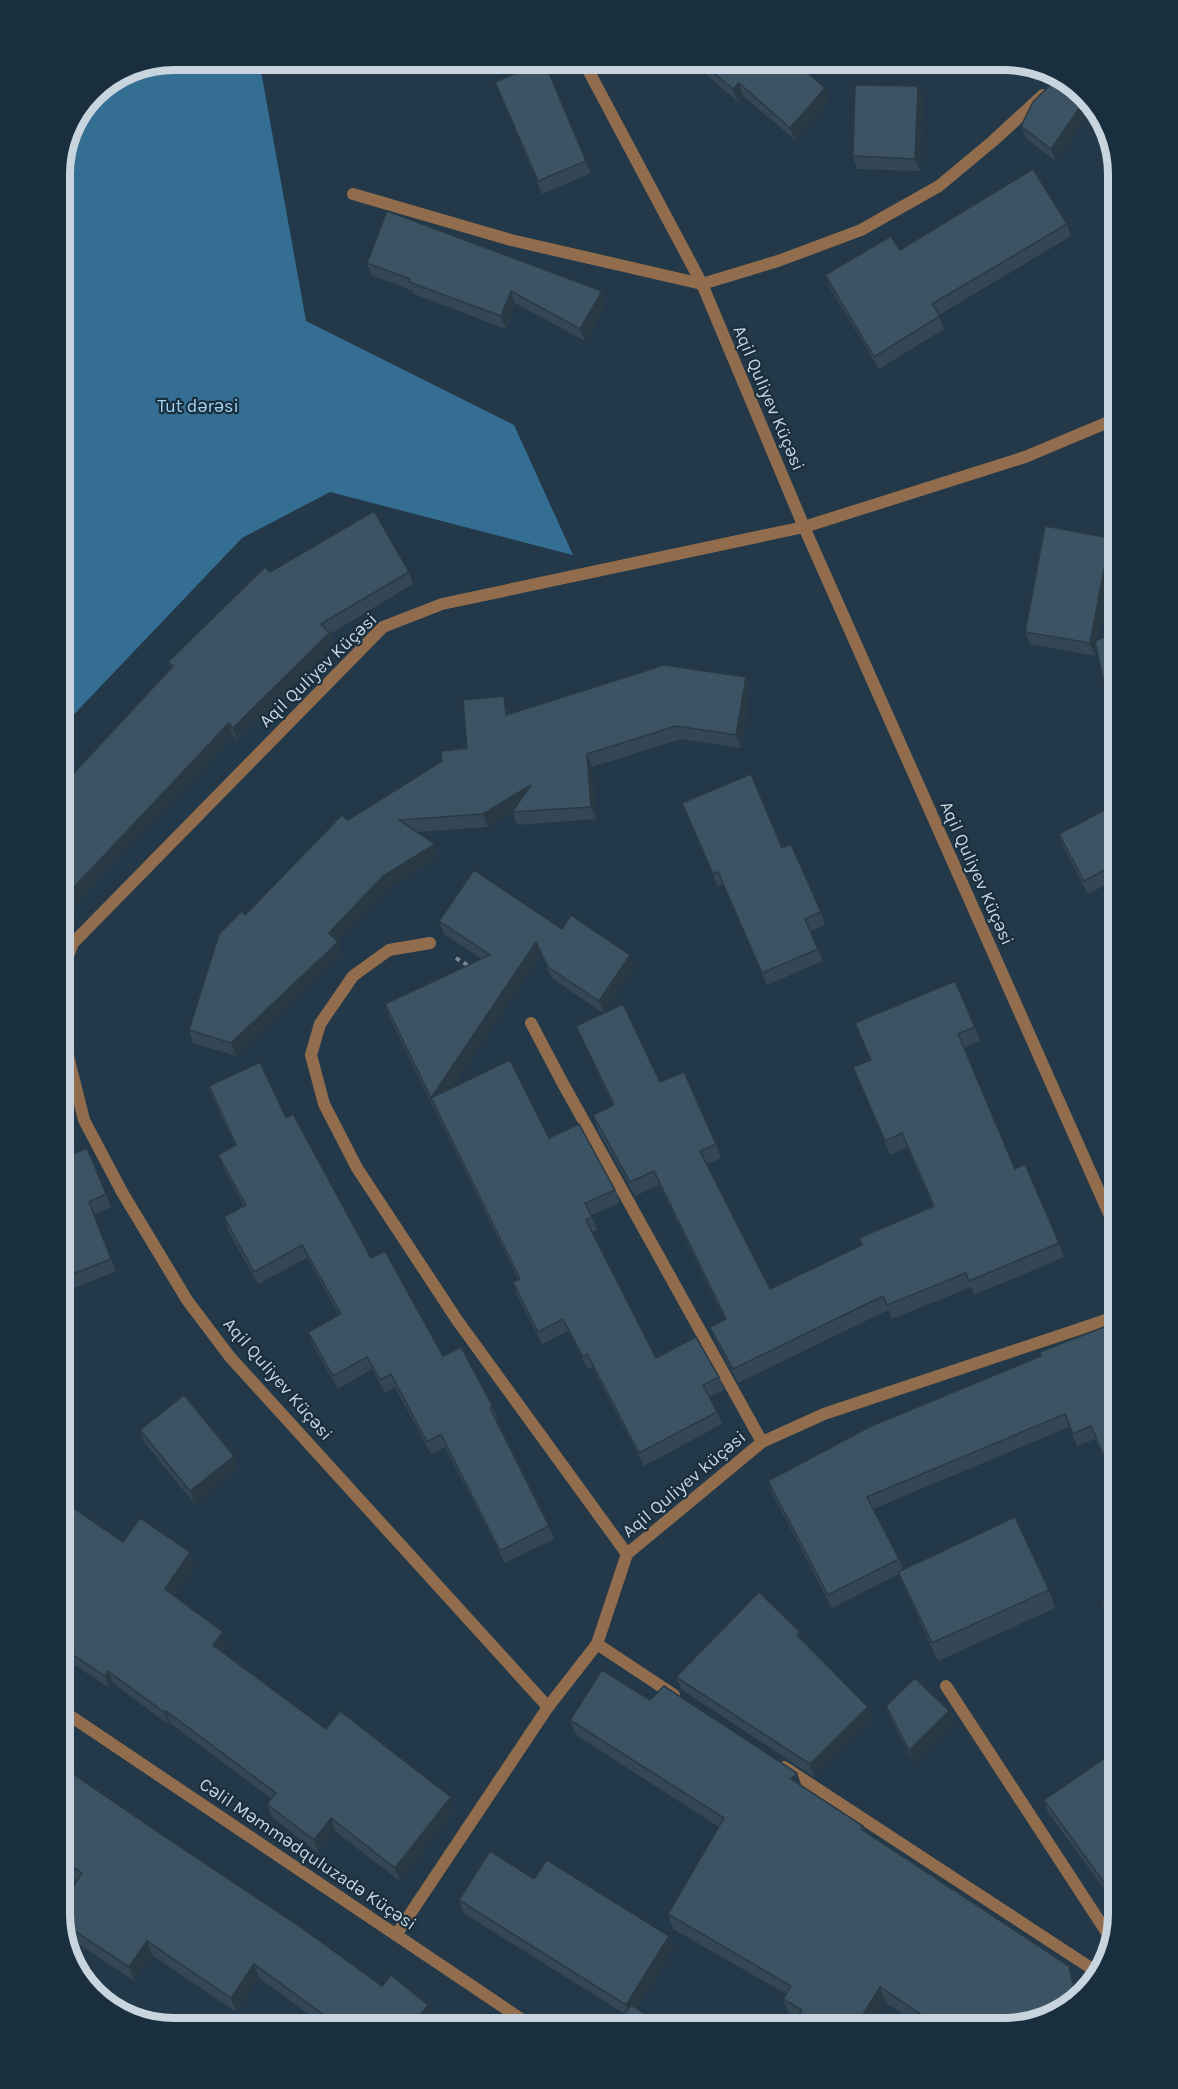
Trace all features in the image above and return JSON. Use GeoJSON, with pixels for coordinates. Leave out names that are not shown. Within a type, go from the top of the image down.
{"type":"FeatureCollection","features":[{"type":"Feature","properties":{"kind":"street","name":"Aqil Quliyev Küçəsi"},"geometry":{"type":"LineString","coordinates":[[588,70],[702,284],[804,527],[1108,1211]]}},
{"type":"Feature","properties":{"kind":"street"},"geometry":{"type":"LineString","coordinates":[[353,194],[511,240],[702,284],[778,261],[861,230],[939,186],[993,141],[1053,85]]}},
{"type":"Feature","properties":{"kind":"street"},"geometry":{"type":"LineString","coordinates":[[804,527],[1025,457],[1108,422]]}},
{"type":"Feature","properties":{"kind":"street","name":"Aqil Quliyev Küçəsi"},"geometry":{"type":"LineString","coordinates":[[71,949],[73,943],[383,627],[442,604],[804,527]]}},
{"type":"Feature","properties":{"kind":"street"},"geometry":{"type":"LineString","coordinates":[[430,943],[389,950],[353,976],[320,1024],[311,1055],[324,1104],[357,1168],[457,1320],[627,1554]]}},
{"type":"Feature","properties":{"kind":"street"},"geometry":{"type":"LineString","coordinates":[[531,1023],[762,1442]]}},
{"type":"Feature","properties":{"kind":"street","name":"Aqil Quliyev Küçəsi"},"geometry":{"type":"LineString","coordinates":[[70,1066],[84,1120],[122,1192],[187,1300],[230,1357],[548,1707]]}},
{"type":"Feature","properties":{"kind":"street","name":"Aqil Quliyev küçəsi"},"geometry":{"type":"LineString","coordinates":[[396,1935],[489,1792],[548,1707],[597,1644],[627,1554],[762,1442],[824,1414],[1108,1319]]}},
{"type":"Feature","properties":{"kind":"street"},"geometry":{"type":"LineString","coordinates":[[597,1644],[686,1702]]}},
{"type":"Feature","properties":{"kind":"street"},"geometry":{"type":"LineString","coordinates":[[946,1686],[1106,1932]]}},
{"type":"Feature","properties":{"kind":"street","name":"Cəlil Məmmədquluzadə Küçəsi"},"geometry":{"type":"LineString","coordinates":[[70,1716],[520,2018]]}},
{"type":"Feature","properties":{"kind":"street"},"geometry":{"type":"LineString","coordinates":[[775,1761],[1092,1969]]}},
{"type":"Feature","properties":{"kind":"path"},"geometry":{"type":"LineString","coordinates":[[430,943],[476,970]]}},
{"type":"Feature","properties":{"kind":"green space","name":"Tut dərəsi"},"geometry":{"type":"Polygon","coordinates":[[[261,70],[306,321],[514,425],[573,555],[330,492],[242,538],[71,718],[71,167],[74,147],[81,128],[92,111],[122,84],[154,72],[261,70]]]}},
{"type":"Feature","properties":{"kind":"building"},"geometry":{"type":"Polygon","coordinates":[[[522,70],[548,70],[586,161],[538,181],[495,82],[522,70]]]}},
{"type":"Feature","properties":{"kind":"building"},"geometry":{"type":"Polygon","coordinates":[[[711,71],[805,71],[825,88],[790,128],[739,83],[733,89],[711,71]]]}},
{"type":"Feature","properties":{"kind":"building"},"geometry":{"type":"Polygon","coordinates":[[[1052,83],[1081,105],[1051,149],[1021,126],[1033,102],[1052,83]]]}},
{"type":"Feature","properties":{"kind":"building"},"geometry":{"type":"Polygon","coordinates":[[[855,85],[918,86],[915,159],[853,156],[855,85]]]}},
{"type":"Feature","properties":{"kind":"building"},"geometry":{"type":"Polygon","coordinates":[[[1033,169],[1067,224],[932,304],[940,316],[874,357],[825,275],[891,236],[900,250],[1033,169]]]}},
{"type":"Feature","properties":{"kind":"building"},"geometry":{"type":"Polygon","coordinates":[[[387,211],[602,291],[580,329],[511,291],[501,316],[409,282],[410,279],[367,263],[387,211]]]}},
{"type":"Feature","properties":{"kind":"building"},"geometry":{"type":"Polygon","coordinates":[[[374,511],[409,572],[321,624],[329,633],[233,728],[229,723],[71,891],[71,777],[173,666],[168,662],[265,567],[270,572],[374,511]]]}},
{"type":"Feature","properties":{"kind":"building"},"geometry":{"type":"Polygon","coordinates":[[[1045,526],[1108,538],[1108,548],[1090,643],[1025,632],[1045,526]]]}},
{"type":"Feature","properties":{"kind":"building"},"geometry":{"type":"Polygon","coordinates":[[[1108,635],[1108,702],[1095,641],[1108,635]]]}},
{"type":"Feature","properties":{"kind":"building"},"geometry":{"type":"Polygon","coordinates":[[[664,665],[746,677],[736,735],[676,726],[587,754],[591,807],[512,812],[531,785],[483,814],[399,820],[435,844],[383,876],[329,933],[338,942],[231,1043],[189,1030],[219,934],[242,911],[245,915],[342,815],[348,820],[442,761],[441,751],[467,748],[463,700],[504,696],[506,715],[664,665]]]}},
{"type":"Feature","properties":{"kind":"building"},"geometry":{"type":"Polygon","coordinates":[[[751,774],[782,848],[791,844],[821,912],[805,919],[818,949],[762,973],[718,872],[713,874],[682,803],[751,774]]]}},
{"type":"Feature","properties":{"kind":"building"},"geometry":{"type":"Polygon","coordinates":[[[1108,808],[1108,868],[1084,881],[1059,834],[1108,808]]]}},
{"type":"Feature","properties":{"kind":"building"},"geometry":{"type":"Polygon","coordinates":[[[474,870],[562,929],[571,915],[630,955],[599,1001],[548,967],[536,942],[431,1098],[385,1004],[490,955],[439,921],[474,870]]]}},
{"type":"Feature","properties":{"kind":"building"},"geometry":{"type":"Polygon","coordinates":[[[955,981],[975,1027],[958,1034],[1015,1169],[1025,1164],[1059,1243],[969,1281],[966,1273],[887,1305],[883,1296],[733,1369],[710,1327],[726,1319],[654,1171],[630,1182],[593,1115],[614,1105],[576,1026],[623,1004],[660,1082],[684,1072],[716,1144],[700,1151],[770,1289],[862,1245],[859,1238],[934,1206],[902,1133],[885,1141],[853,1067],[871,1060],[855,1023],[955,981]]]}},
{"type":"Feature","properties":{"kind":"building"},"geometry":{"type":"Polygon","coordinates":[[[510,1060],[549,1138],[579,1124],[615,1190],[585,1203],[592,1217],[586,1220],[656,1358],[696,1337],[719,1377],[703,1385],[717,1412],[639,1453],[587,1354],[583,1357],[563,1319],[538,1332],[513,1282],[520,1279],[431,1098],[510,1060]]]}},
{"type":"Feature","properties":{"kind":"building"},"geometry":{"type":"Polygon","coordinates":[[[260,1062],[286,1118],[293,1114],[371,1258],[385,1251],[443,1356],[461,1347],[493,1407],[490,1408],[549,1526],[500,1551],[441,1434],[427,1442],[391,1374],[380,1380],[367,1357],[333,1376],[308,1332],[341,1314],[302,1245],[254,1272],[224,1217],[246,1205],[218,1155],[236,1145],[209,1086],[260,1062]]]}},
{"type":"Feature","properties":{"kind":"building"},"geometry":{"type":"Polygon","coordinates":[[[87,1148],[106,1194],[89,1202],[111,1259],[70,1275],[70,1155],[87,1148]]]}},
{"type":"Feature","properties":{"kind":"building"},"geometry":{"type":"Polygon","coordinates":[[[1108,1325],[1108,1465],[1091,1426],[1073,1434],[1065,1414],[867,1497],[899,1559],[828,1595],[768,1481],[869,1427],[1041,1356],[1040,1352],[1108,1325]]]}},
{"type":"Feature","properties":{"kind":"building"},"geometry":{"type":"Polygon","coordinates":[[[184,1395],[234,1456],[190,1491],[140,1430],[184,1395]]]}},
{"type":"Feature","properties":{"kind":"building"},"geometry":{"type":"Polygon","coordinates":[[[70,1506],[123,1542],[140,1518],[190,1552],[165,1589],[223,1632],[213,1645],[326,1729],[340,1711],[451,1797],[395,1868],[331,1818],[314,1840],[267,1804],[276,1793],[108,1671],[105,1676],[70,1653],[70,1506]]]}},
{"type":"Feature","properties":{"kind":"building"},"geometry":{"type":"Polygon","coordinates":[[[1015,1517],[1049,1590],[932,1643],[898,1572],[1015,1517]]]}},
{"type":"Feature","properties":{"kind":"building"},"geometry":{"type":"Polygon","coordinates":[[[759,1592],[800,1632],[797,1635],[868,1707],[810,1764],[676,1677],[759,1592]]]}},
{"type":"Feature","properties":{"kind":"building"},"geometry":{"type":"Polygon","coordinates":[[[1108,1602],[1108,1617],[1102,1605],[1108,1602]]]}},
{"type":"Feature","properties":{"kind":"building"},"geometry":{"type":"Polygon","coordinates":[[[602,1670],[650,1700],[664,1686],[797,1773],[791,1779],[863,1826],[861,1829],[1069,1966],[1074,1990],[1056,2005],[1024,2017],[926,2018],[880,1987],[861,2018],[797,2018],[802,2010],[783,1999],[791,1986],[668,1914],[724,1818],[570,1720],[602,1670]]]}},
{"type":"Feature","properties":{"kind":"building"},"geometry":{"type":"Polygon","coordinates":[[[915,1678],[949,1711],[909,1750],[886,1706],[915,1678]]]}},
{"type":"Feature","properties":{"kind":"building"},"geometry":{"type":"Polygon","coordinates":[[[1108,1756],[1108,1888],[1044,1800],[1108,1756]]]}},
{"type":"Feature","properties":{"kind":"building"},"geometry":{"type":"Polygon","coordinates":[[[70,1772],[299,1926],[382,1986],[391,1975],[428,2005],[418,2018],[328,2018],[254,1964],[231,1998],[147,1941],[129,1967],[71,1929],[70,1891],[82,1873],[70,1865],[70,1772]]]}},
{"type":"Feature","properties":{"kind":"building"},"geometry":{"type":"Polygon","coordinates":[[[490,1851],[534,1879],[547,1860],[669,1936],[626,2005],[459,1900],[490,1851]]]}},
{"type":"Feature","properties":{"kind":"building"},"geometry":{"type":"Polygon","coordinates":[[[631,2005],[650,2018],[622,2018],[631,2005]]]}}]}
